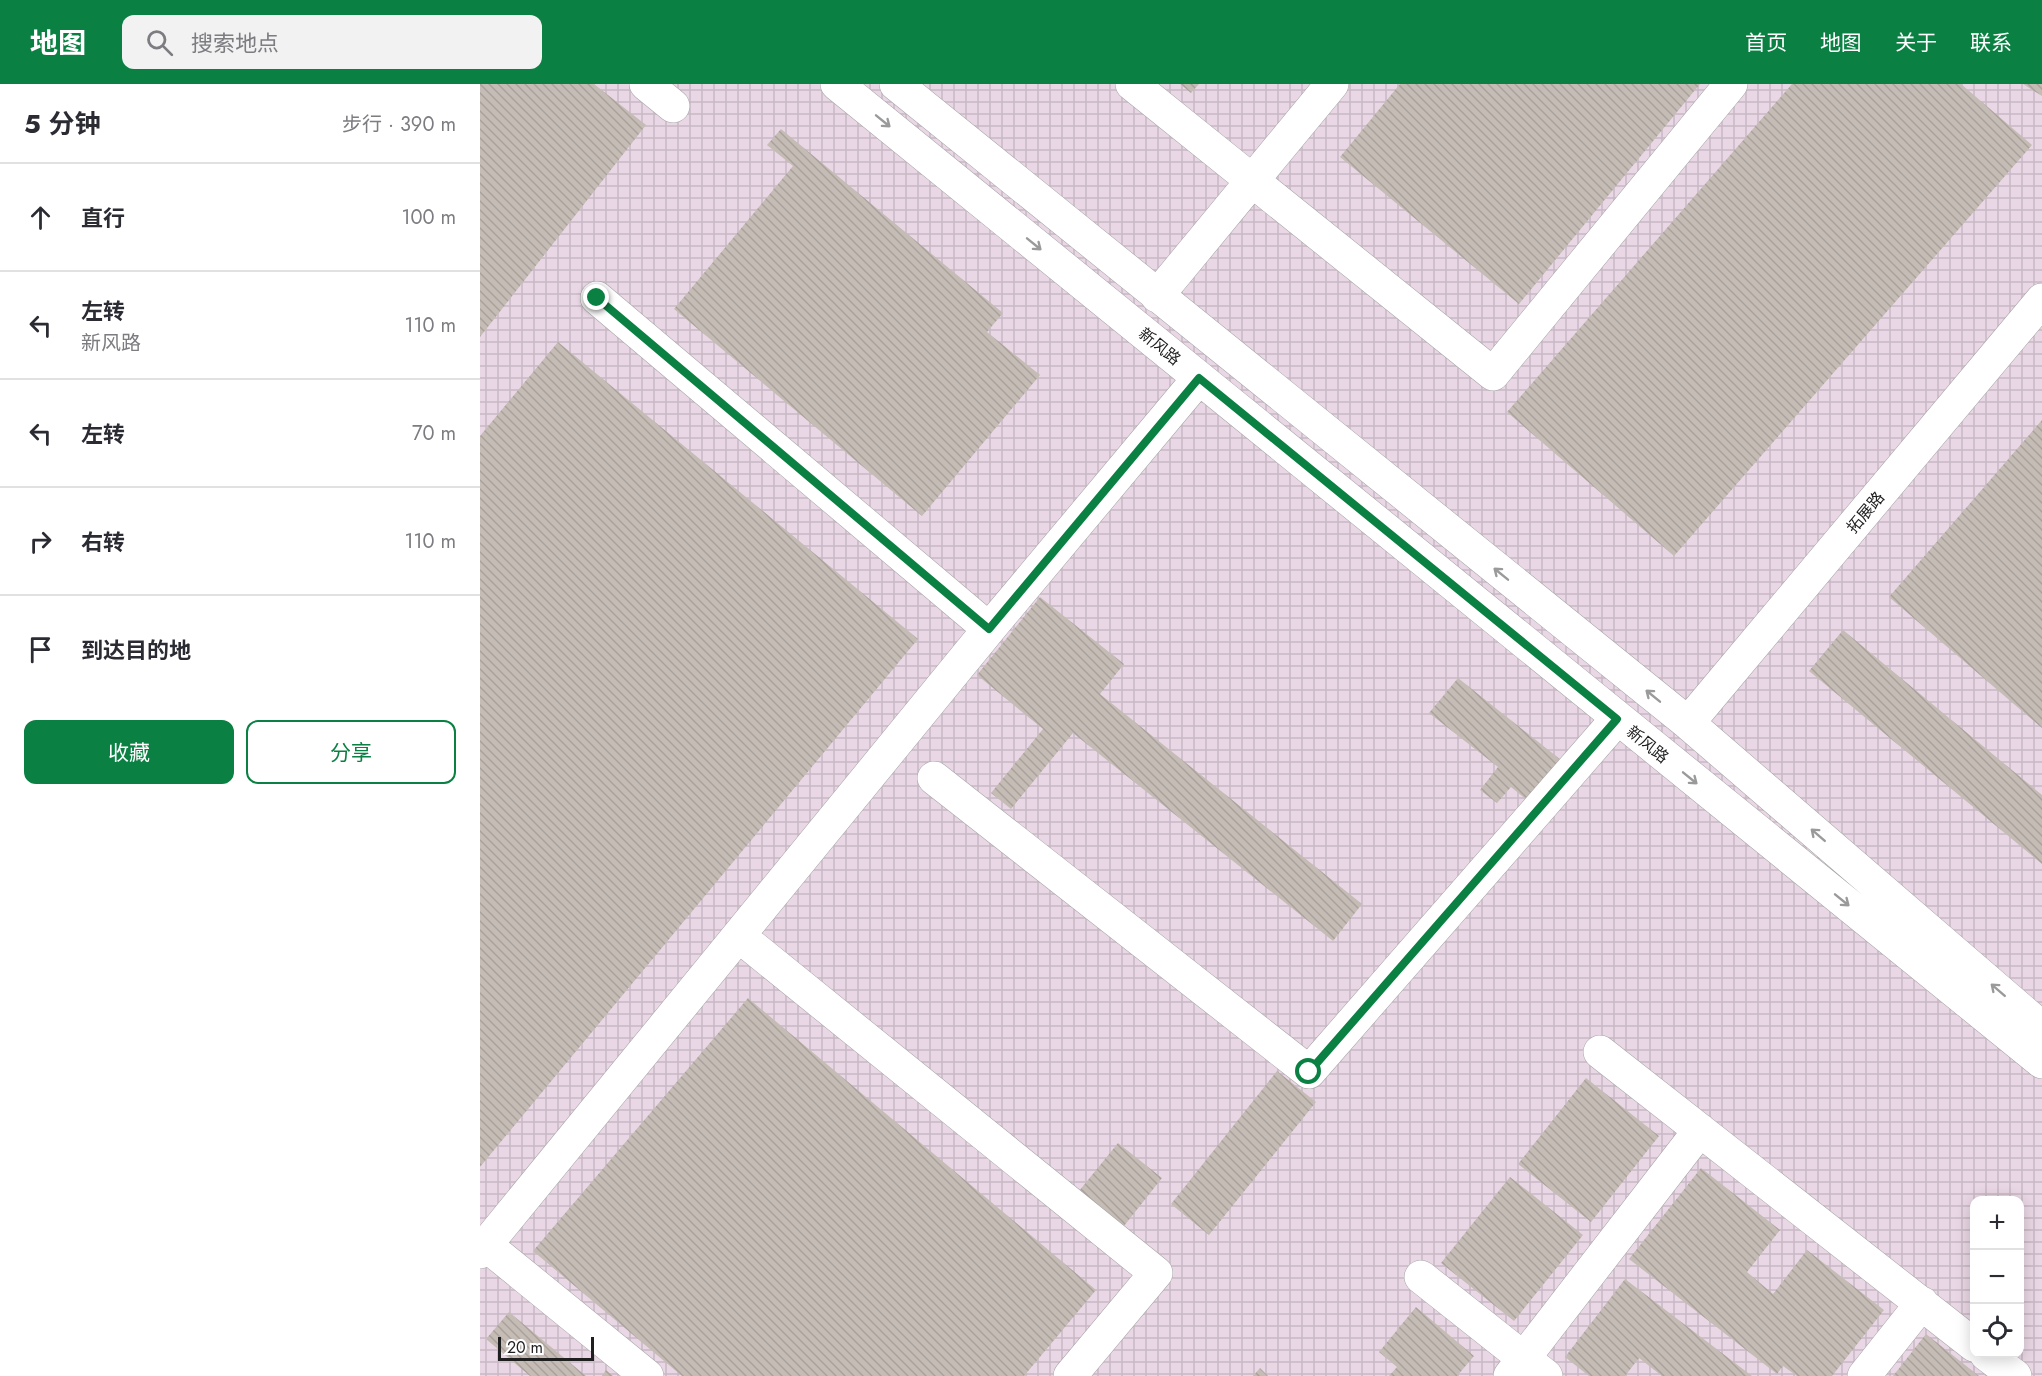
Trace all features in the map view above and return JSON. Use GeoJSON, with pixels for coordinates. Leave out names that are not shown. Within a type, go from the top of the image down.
{"type":"FeatureCollection","features":[{"type":"Feature","properties":{"kind":"street"},"geometry":{"type":"LineString","coordinates":[[646,84],[673,106]]}},
{"type":"Feature","properties":{"kind":"street","name":"新风路"},"geometry":{"type":"LineString","coordinates":[[837,84],[2042,1062]]}},
{"type":"Feature","properties":{"kind":"street"},"geometry":{"type":"LineString","coordinates":[[896,84],[1688,723],[2042,1028]]}},
{"type":"Feature","properties":{"kind":"street"},"geometry":{"type":"LineString","coordinates":[[1132,84],[1493,374],[1731,84]]}},
{"type":"Feature","properties":{"kind":"street"},"geometry":{"type":"LineString","coordinates":[[1157,296],[1332,84]]}},
{"type":"Feature","properties":{"kind":"street"},"geometry":{"type":"LineString","coordinates":[[597,298],[989,629]]}},
{"type":"Feature","properties":{"kind":"street","name":"拓展路"},"geometry":{"type":"LineString","coordinates":[[1688,723],[2042,300]]}},
{"type":"Feature","properties":{"kind":"street"},"geometry":{"type":"LineString","coordinates":[[647,1376],[483,1249],[989,629],[1199,378]]}},
{"type":"Feature","properties":{"kind":"street"},"geometry":{"type":"LineString","coordinates":[[934,778],[1309,1072],[1617,719]]}},
{"type":"Feature","properties":{"kind":"street"},"geometry":{"type":"LineString","coordinates":[[739,936],[1156,1274],[1070,1376]]}},
{"type":"Feature","properties":{"kind":"street"},"geometry":{"type":"LineString","coordinates":[[1600,1052],[1970,1342]]}},
{"type":"Feature","properties":{"kind":"street"},"geometry":{"type":"LineString","coordinates":[[1421,1277],[1527,1370],[1700,1130]]}},
{"type":"Feature","properties":{"kind":"street"},"geometry":{"type":"LineString","coordinates":[[1864,1376],[1922,1304]]}},
{"type":"Feature","properties":{"kind":"street"},"geometry":{"type":"LineString","coordinates":[[1992,1358],[2015,1376]]}},
{"type":"Feature","properties":{"kind":"shaded area"},"geometry":{"type":"Polygon","coordinates":[[[480,84],[2042,84],[2042,1376],[480,1376],[480,84]]]}},
{"type":"Feature","properties":{"kind":"building"},"geometry":{"type":"Polygon","coordinates":[[[480,84],[594,84],[646,125],[480,337],[480,84]]]}},
{"type":"Feature","properties":{"kind":"building"},"geometry":{"type":"Polygon","coordinates":[[[1180,84],[1199,84],[1191,93],[1180,84]]]}},
{"type":"Feature","properties":{"kind":"building"},"geometry":{"type":"Polygon","coordinates":[[[1400,84],[1700,84],[1519,304],[1340,157],[1400,84]]]}},
{"type":"Feature","properties":{"kind":"building"},"geometry":{"type":"Polygon","coordinates":[[[1792,84],[1961,84],[2032,145],[1674,556],[1507,412],[1792,84]]]}},
{"type":"Feature","properties":{"kind":"building"},"geometry":{"type":"Polygon","coordinates":[[[2023,84],[2042,84],[2042,96],[2023,84]]]}},
{"type":"Feature","properties":{"kind":"building"},"geometry":{"type":"Polygon","coordinates":[[[781,129],[1003,313],[987,332],[1040,375],[922,516],[674,309],[793,166],[767,145],[781,129]]]}},
{"type":"Feature","properties":{"kind":"building"},"geometry":{"type":"Polygon","coordinates":[[[558,342],[918,639],[480,1167],[480,436],[558,342]]]}},
{"type":"Feature","properties":{"kind":"building"},"geometry":{"type":"Polygon","coordinates":[[[2042,420],[2042,728],[1889,597],[2042,420]]]}},
{"type":"Feature","properties":{"kind":"building"},"geometry":{"type":"Polygon","coordinates":[[[1040,597],[1124,664],[1100,694],[1362,904],[1333,941],[1073,733],[1011,809],[991,793],[1043,729],[977,675],[1040,597]]]}},
{"type":"Feature","properties":{"kind":"building"},"geometry":{"type":"Polygon","coordinates":[[[1843,630],[2042,795],[2042,864],[1809,671],[1843,630]]]}},
{"type":"Feature","properties":{"kind":"building"},"geometry":{"type":"Polygon","coordinates":[[[1458,678],[1561,760],[1528,801],[1511,787],[1497,803],[1480,790],[1498,767],[1429,713],[1458,678]]]}},
{"type":"Feature","properties":{"kind":"building"},"geometry":{"type":"Polygon","coordinates":[[[748,998],[1096,1290],[1024,1376],[682,1376],[533,1251],[748,998]]]}},
{"type":"Feature","properties":{"kind":"building"},"geometry":{"type":"Polygon","coordinates":[[[1277,1071],[1316,1102],[1209,1235],[1171,1204],[1277,1071]]]}},
{"type":"Feature","properties":{"kind":"building"},"geometry":{"type":"Polygon","coordinates":[[[1586,1078],[1659,1136],[1591,1222],[1518,1164],[1586,1078]]]}},
{"type":"Feature","properties":{"kind":"building"},"geometry":{"type":"Polygon","coordinates":[[[1118,1143],[1162,1178],[1124,1226],[1079,1191],[1118,1143]]]}},
{"type":"Feature","properties":{"kind":"building"},"geometry":{"type":"Polygon","coordinates":[[[1701,1168],[1780,1230],[1747,1272],[1773,1294],[1807,1250],[1884,1310],[1832,1376],[1797,1376],[1783,1366],[1777,1374],[1629,1259],[1701,1168]]]}},
{"type":"Feature","properties":{"kind":"building"},"geometry":{"type":"Polygon","coordinates":[[[1510,1177],[1583,1235],[1514,1321],[1441,1263],[1510,1177]]]}},
{"type":"Feature","properties":{"kind":"building"},"geometry":{"type":"Polygon","coordinates":[[[1625,1279],[1752,1376],[1662,1376],[1639,1358],[1625,1376],[1589,1376],[1565,1357],[1625,1279]]]}},
{"type":"Feature","properties":{"kind":"building"},"geometry":{"type":"Polygon","coordinates":[[[1416,1307],[1474,1356],[1457,1376],[1389,1376],[1397,1367],[1379,1352],[1416,1307]]]}},
{"type":"Feature","properties":{"kind":"building"},"geometry":{"type":"Polygon","coordinates":[[[509,1312],[586,1376],[530,1376],[486,1339],[509,1312]]]}},
{"type":"Feature","properties":{"kind":"building"},"geometry":{"type":"Polygon","coordinates":[[[1926,1334],[1979,1376],[1893,1376],[1926,1334]]]}},
{"type":"Feature","properties":{"kind":"building"},"geometry":{"type":"Polygon","coordinates":[[[1260,1368],[1268,1376],[1253,1376],[1260,1368]]]}},
{"type":"Feature","properties":{"kind":"building"},"geometry":{"type":"Polygon","coordinates":[[[606,1370],[613,1376],[602,1376],[606,1370]]]}},
{"type":"Feature","properties":{"kind":"route"},"geometry":{"type":"LineString","coordinates":[[597,298],[989,629],[1199,378],[1617,719],[1309,1072]]}}]}
